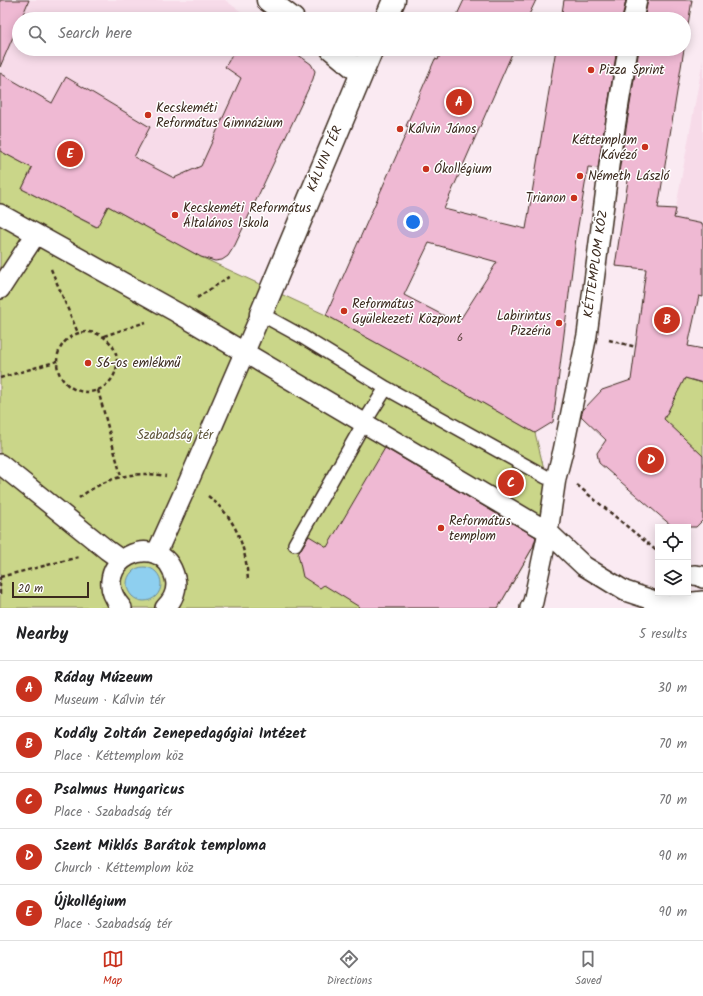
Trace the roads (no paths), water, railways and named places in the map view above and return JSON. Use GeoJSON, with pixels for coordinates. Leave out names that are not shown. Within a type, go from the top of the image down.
{"type":"FeatureCollection","features":[{"type":"Feature","properties":{"kind":"street"},"geometry":{"type":"LineString","coordinates":[[268,0],[284,12]]}},
{"type":"Feature","properties":{"kind":"street"},"geometry":{"type":"LineString","coordinates":[[389,12],[394,0]]}},
{"type":"Feature","properties":{"kind":"street"},"geometry":{"type":"LineString","coordinates":[[635,12],[637,0]]}},
{"type":"Feature","properties":{"kind":"street"},"geometry":{"type":"LineString","coordinates":[[341,56],[362,73]]}},
{"type":"Feature","properties":{"kind":"street","name":"KÁLVIN TÉR"},"geometry":{"type":"LineString","coordinates":[[261,314],[369,56]]}},
{"type":"Feature","properties":{"kind":"street","name":"KÉTTEMPLOM KÖZ"},"geometry":{"type":"LineString","coordinates":[[530,608],[533,602],[544,530],[563,451],[587,335],[610,158],[627,56]]}},
{"type":"Feature","properties":{"kind":"street"},"geometry":{"type":"LineString","coordinates":[[0,214],[245,352],[544,530],[584,566],[625,592],[666,605],[703,601]]}},
{"type":"Feature","properties":{"kind":"street"},"geometry":{"type":"LineString","coordinates":[[0,289],[36,234]]}},
{"type":"Feature","properties":{"kind":"street"},"geometry":{"type":"LineString","coordinates":[[156,554],[261,314]]}},
{"type":"Feature","properties":{"kind":"street"},"geometry":{"type":"LineString","coordinates":[[0,464],[114,555],[129,555],[138,552],[147,552],[164,558],[170,565],[176,581],[170,606]]}},
{"type":"Feature","properties":{"kind":"street"},"geometry":{"type":"LineString","coordinates":[[114,555],[115,569],[111,579],[112,590],[116,601],[122,608]]}},
{"type":"Feature","properties":{"kind":"lane"},"geometry":{"type":"LineString","coordinates":[[261,314],[386,388],[557,478]]}},
{"type":"Feature","properties":{"kind":"lane"},"geometry":{"type":"LineString","coordinates":[[295,544],[364,423],[386,388]]}},
{"type":"Feature","properties":{"kind":"water"},"geometry":{"type":"Polygon","coordinates":[[[144,567],[156,572],[161,584],[156,596],[144,601],[132,596],[127,584],[132,572],[144,567]]]}},
{"type":"Feature","properties":{"kind":"place","name":"Pizza Sprint"},"geometry":{"type":"Point","coordinates":[591,70]}},
{"type":"Feature","properties":{"kind":"place","name":"Ráday Múzeum"},"geometry":{"type":"Point","coordinates":[459,102]}},
{"type":"Feature","properties":{"kind":"place","name":"Kecskeméti Református Gimnázium"},"geometry":{"type":"Point","coordinates":[148,115]}},
{"type":"Feature","properties":{"kind":"place","name":"Kálvin János"},"geometry":{"type":"Point","coordinates":[400,129]}},
{"type":"Feature","properties":{"kind":"place","name":"Kéttemplom Kávézó"},"geometry":{"type":"Point","coordinates":[645,147]}},
{"type":"Feature","properties":{"kind":"place","name":"Újkollégium"},"geometry":{"type":"Point","coordinates":[70,154]}},
{"type":"Feature","properties":{"kind":"place","name":"Ókollégium"},"geometry":{"type":"Point","coordinates":[426,169]}},
{"type":"Feature","properties":{"kind":"place","name":"Németh László"},"geometry":{"type":"Point","coordinates":[580,176]}},
{"type":"Feature","properties":{"kind":"place","name":"Trianon"},"geometry":{"type":"Point","coordinates":[574,198]}},
{"type":"Feature","properties":{"kind":"place","name":"Kecskeméti Református Általános Iskola"},"geometry":{"type":"Point","coordinates":[175,215]}},
{"type":"Feature","properties":{"kind":"place","name":"Református Gyülekezeti Központ"},"geometry":{"type":"Point","coordinates":[344,311]}},
{"type":"Feature","properties":{"kind":"place","name":"Kodály Zoltán Zenepedagógiai Intézet"},"geometry":{"type":"Point","coordinates":[667,320]}},
{"type":"Feature","properties":{"kind":"place","name":"Labirintus Pizzéria"},"geometry":{"type":"Point","coordinates":[559,323]}},
{"type":"Feature","properties":{"kind":"place","name":"56-os emlékmű"},"geometry":{"type":"Point","coordinates":[88,363]}},
{"type":"Feature","properties":{"kind":"place","name":"Szent Miklós Barátok temploma"},"geometry":{"type":"Point","coordinates":[651,460]}},
{"type":"Feature","properties":{"kind":"place","name":"Psalmus Hungaricus"},"geometry":{"type":"Point","coordinates":[511,483]}},
{"type":"Feature","properties":{"kind":"place","name":"Református templom"},"geometry":{"type":"Point","coordinates":[441,528]}},
{"type":"Feature","properties":{"kind":"park label","name":"Szabadság tér"},"geometry":{"type":"Point","coordinates":[175,435]}}]}
